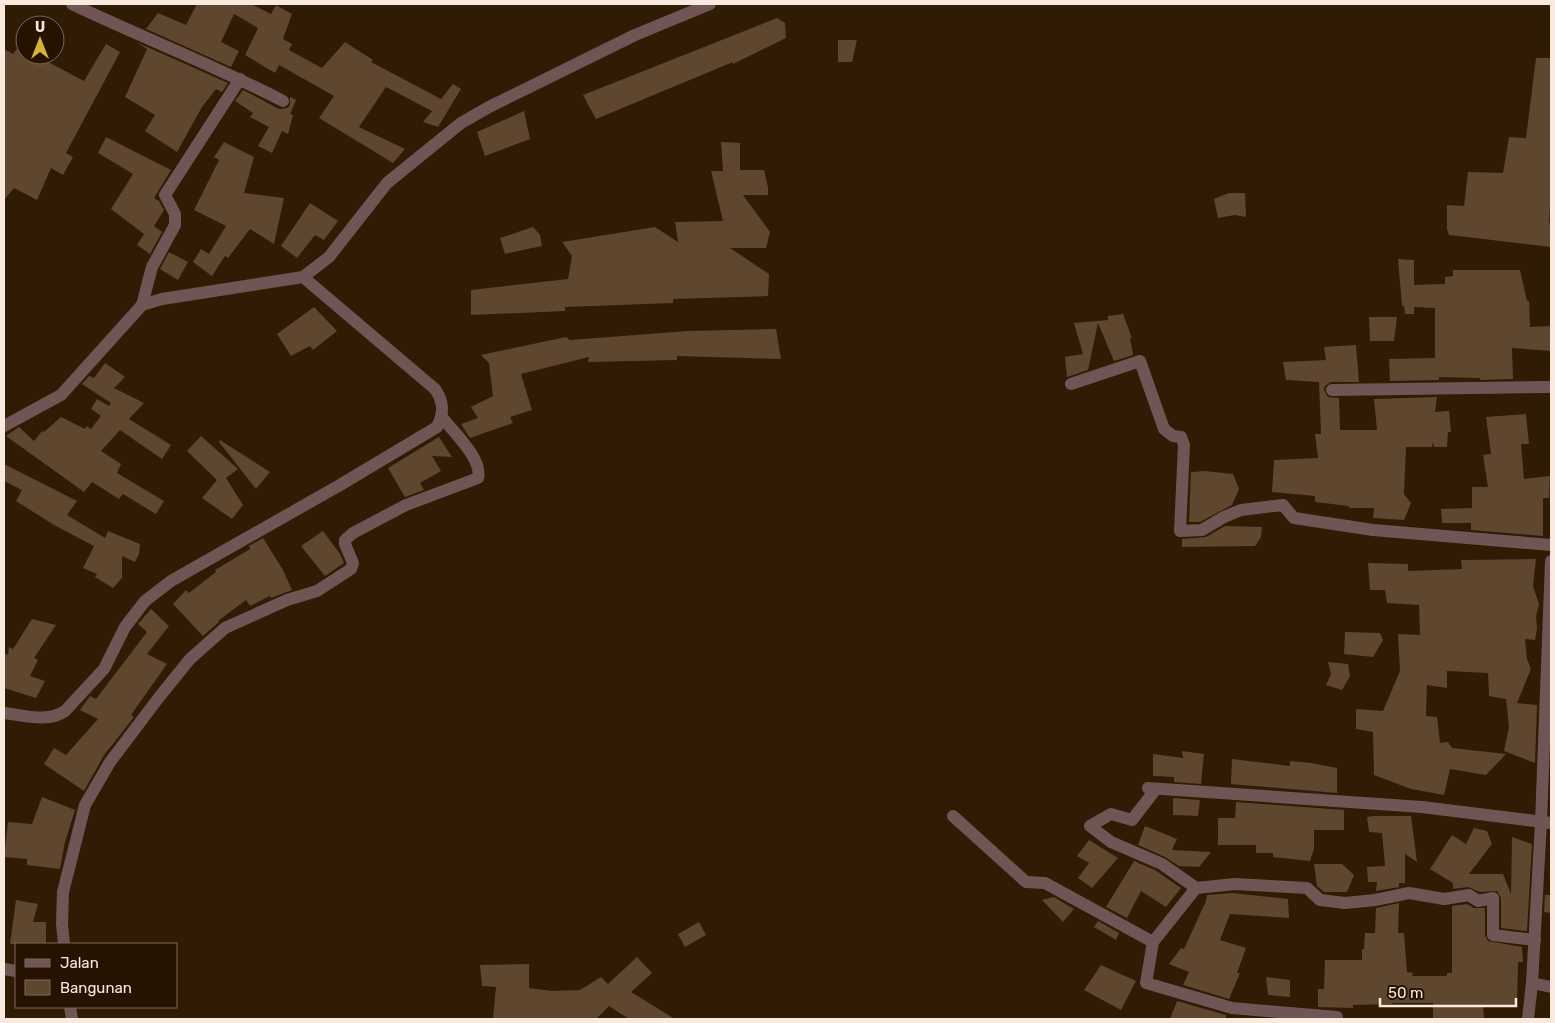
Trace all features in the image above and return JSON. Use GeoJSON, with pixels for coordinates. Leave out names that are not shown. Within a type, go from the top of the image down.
{"type":"FeatureCollection","features":[{"type":"Feature","properties":{"kind":"street"},"geometry":{"type":"LineString","coordinates":[[72,4],[240,79],[283,101]]}},
{"type":"Feature","properties":{"kind":"street"},"geometry":{"type":"LineString","coordinates":[[142,305],[162,299],[303,277],[329,257],[387,184],[462,123],[489,107],[635,36],[710,4]]}},
{"type":"Feature","properties":{"kind":"street"},"geometry":{"type":"LineString","coordinates":[[4,426],[61,395],[142,305],[152,267],[175,225],[175,214],[165,195],[240,79]]}},
{"type":"Feature","properties":{"kind":"street"},"geometry":{"type":"LineString","coordinates":[[4,713],[43,718],[57,717],[65,711],[104,669],[125,627],[145,601],[172,581],[428,434],[437,427],[442,417],[442,407],[440,397],[435,389],[303,277]]}},
{"type":"Feature","properties":{"kind":"street"},"geometry":{"type":"LineString","coordinates":[[1071,384],[1140,361],[1164,429],[1173,436],[1182,437],[1184,445],[1180,531],[1202,530],[1224,517],[1241,510],[1283,505],[1294,518],[1373,530],[1551,545]]}},
{"type":"Feature","properties":{"kind":"street"},"geometry":{"type":"LineString","coordinates":[[1332,390],[1551,387]]}},
{"type":"Feature","properties":{"kind":"street"},"geometry":{"type":"LineString","coordinates":[[64,943],[63,892],[73,848],[85,805],[110,762],[190,658],[225,628],[287,600],[317,591],[351,569],[353,563],[345,540],[353,533],[406,505],[478,478],[479,473],[474,457],[442,417]]}},
{"type":"Feature","properties":{"kind":"street"},"geometry":{"type":"LineString","coordinates":[[1528,1019],[1546,823],[1551,561]]}},
{"type":"Feature","properties":{"kind":"street"},"geometry":{"type":"LineString","coordinates":[[1535,940],[1493,935],[1493,898],[1478,901],[1469,895],[1444,899],[1410,893],[1375,900],[1345,903],[1320,900],[1307,888],[1235,884],[1196,888],[1162,864],[1111,842],[1090,826],[1111,814],[1132,820],[1152,788],[1422,807],[1546,823]]}},
{"type":"Feature","properties":{"kind":"street"},"geometry":{"type":"LineString","coordinates":[[953,816],[1026,882],[1045,883],[1153,942]]}},
{"type":"Feature","properties":{"kind":"street"},"geometry":{"type":"LineString","coordinates":[[1196,888],[1153,942],[1146,983],[1232,1008],[1337,1017]]}},
{"type":"Feature","properties":{"kind":"street"},"geometry":{"type":"LineString","coordinates":[[1532,983],[1551,987]]}},
{"type":"Feature","properties":{"kind":"building"},"geometry":{"type":"Polygon","coordinates":[[[197,4],[251,4],[271,14],[276,5],[292,14],[283,39],[292,44],[289,50],[322,68],[345,42],[373,60],[371,62],[441,99],[453,84],[461,89],[438,127],[423,122],[432,111],[386,87],[359,127],[405,149],[393,163],[319,118],[334,96],[279,65],[275,73],[245,55],[258,28],[234,14],[221,42],[239,51],[231,67],[146,29],[158,13],[186,25],[197,4]]]}},
{"type":"Feature","properties":{"kind":"building"},"geometry":{"type":"Polygon","coordinates":[[[777,18],[785,23],[786,38],[733,64],[733,62],[596,119],[583,95],[777,18]]]}},
{"type":"Feature","properties":{"kind":"building"},"geometry":{"type":"Polygon","coordinates":[[[838,40],[857,40],[852,62],[838,62],[838,40]]]}},
{"type":"Feature","properties":{"kind":"building"},"geometry":{"type":"Polygon","coordinates":[[[136,42],[228,83],[222,92],[216,89],[202,107],[177,152],[145,131],[155,115],[125,97],[147,49],[136,42]]]}},
{"type":"Feature","properties":{"kind":"building"},"geometry":{"type":"Polygon","coordinates":[[[106,44],[120,52],[66,153],[73,157],[63,175],[51,168],[37,200],[14,188],[4,200],[4,49],[13,54],[15,51],[15,65],[54,65],[84,81],[106,44]]]}},
{"type":"Feature","properties":{"kind":"building"},"geometry":{"type":"Polygon","coordinates":[[[1536,58],[1551,58],[1551,190],[1549,223],[1551,223],[1551,247],[1449,235],[1447,229],[1447,205],[1464,206],[1468,172],[1503,173],[1509,137],[1526,138],[1536,58]]]}},
{"type":"Feature","properties":{"kind":"building"},"geometry":{"type":"Polygon","coordinates":[[[243,90],[279,109],[287,108],[290,105],[290,97],[296,100],[290,114],[293,115],[288,134],[282,131],[272,153],[258,146],[269,127],[250,117],[253,113],[235,101],[243,90]]]}},
{"type":"Feature","properties":{"kind":"building"},"geometry":{"type":"Polygon","coordinates":[[[524,111],[530,139],[485,156],[477,132],[524,111]]]}},
{"type":"Feature","properties":{"kind":"building"},"geometry":{"type":"Polygon","coordinates":[[[106,137],[171,170],[154,198],[159,201],[164,210],[154,226],[162,232],[150,254],[137,245],[144,234],[111,209],[133,174],[98,153],[106,137]]]}},
{"type":"Feature","properties":{"kind":"building"},"geometry":{"type":"Polygon","coordinates":[[[224,142],[254,157],[244,193],[284,198],[274,244],[250,229],[228,258],[225,256],[212,276],[193,262],[201,249],[209,254],[226,226],[194,210],[219,160],[214,157],[224,142]]]}},
{"type":"Feature","properties":{"kind":"building"},"geometry":{"type":"Polygon","coordinates":[[[721,142],[740,143],[740,170],[764,170],[768,195],[743,195],[770,232],[766,248],[730,248],[769,274],[768,296],[673,299],[673,303],[565,307],[565,311],[471,315],[471,290],[568,279],[572,256],[562,242],[655,227],[678,242],[675,222],[723,221],[711,171],[723,171],[721,142]]]}},
{"type":"Feature","properties":{"kind":"building"},"geometry":{"type":"Polygon","coordinates":[[[1229,193],[1245,193],[1246,217],[1235,215],[1218,218],[1214,199],[1229,193]]]}},
{"type":"Feature","properties":{"kind":"building"},"geometry":{"type":"Polygon","coordinates":[[[310,203],[338,221],[324,240],[315,235],[297,258],[281,246],[310,203]]]}},
{"type":"Feature","properties":{"kind":"building"},"geometry":{"type":"Polygon","coordinates":[[[533,227],[540,235],[542,246],[505,254],[500,238],[533,227]]]}},
{"type":"Feature","properties":{"kind":"building"},"geometry":{"type":"Polygon","coordinates":[[[169,252],[188,262],[178,280],[160,269],[169,252]]]}},
{"type":"Feature","properties":{"kind":"building"},"geometry":{"type":"Polygon","coordinates":[[[1398,259],[1414,260],[1414,285],[1445,284],[1445,277],[1453,276],[1453,270],[1520,270],[1527,301],[1529,301],[1530,327],[1551,326],[1551,351],[1512,348],[1513,379],[1480,380],[1480,378],[1439,377],[1439,380],[1390,381],[1389,359],[1435,358],[1435,308],[1414,307],[1414,314],[1405,314],[1404,306],[1402,306],[1398,259]]]}},
{"type":"Feature","properties":{"kind":"building"},"geometry":{"type":"Polygon","coordinates":[[[314,307],[337,331],[313,350],[310,346],[291,356],[277,334],[314,307]]]}},
{"type":"Feature","properties":{"kind":"building"},"geometry":{"type":"Polygon","coordinates":[[[1123,314],[1132,338],[1130,338],[1133,355],[1114,361],[1098,323],[1088,370],[1067,377],[1065,357],[1083,354],[1074,323],[1108,320],[1108,316],[1123,314]]]}},
{"type":"Feature","properties":{"kind":"building"},"geometry":{"type":"Polygon","coordinates":[[[1369,317],[1397,317],[1394,341],[1370,341],[1369,317]]]}},
{"type":"Feature","properties":{"kind":"building"},"geometry":{"type":"Polygon","coordinates":[[[776,329],[781,359],[677,356],[677,360],[588,362],[589,357],[521,374],[532,410],[510,417],[513,423],[470,438],[461,424],[478,418],[471,407],[493,396],[489,363],[481,355],[566,337],[570,340],[688,331],[776,329]]]}},
{"type":"Feature","properties":{"kind":"building"},"geometry":{"type":"Polygon","coordinates":[[[1356,345],[1359,382],[1331,382],[1325,386],[1324,390],[1328,397],[1339,398],[1340,430],[1377,430],[1374,399],[1437,397],[1435,412],[1449,411],[1451,432],[1448,432],[1447,447],[1434,447],[1433,442],[1432,447],[1406,447],[1404,494],[1411,503],[1404,520],[1373,518],[1374,508],[1349,508],[1349,506],[1315,502],[1315,496],[1272,492],[1274,460],[1318,458],[1315,434],[1321,434],[1319,382],[1286,380],[1283,362],[1326,360],[1324,347],[1356,345]]]}},
{"type":"Feature","properties":{"kind":"building"},"geometry":{"type":"Polygon","coordinates":[[[105,363],[125,377],[114,388],[144,403],[129,419],[171,445],[162,459],[120,430],[101,451],[121,464],[117,473],[164,501],[156,514],[123,494],[119,499],[92,482],[84,492],[6,436],[19,427],[34,441],[42,431],[44,432],[61,417],[85,429],[87,426],[91,429],[101,416],[91,409],[97,399],[109,406],[111,403],[82,384],[89,376],[94,378],[105,363]]]}},
{"type":"Feature","properties":{"kind":"building"},"geometry":{"type":"Polygon","coordinates":[[[1526,414],[1529,444],[1521,444],[1524,479],[1550,476],[1549,498],[1543,498],[1543,536],[1471,530],[1471,523],[1442,523],[1441,509],[1472,508],[1472,487],[1488,487],[1483,455],[1491,454],[1486,417],[1526,414]]]}},
{"type":"Feature","properties":{"kind":"building"},"geometry":{"type":"Polygon","coordinates":[[[201,436],[238,469],[226,478],[243,505],[232,519],[202,498],[217,480],[187,451],[201,436]]]}},
{"type":"Feature","properties":{"kind":"building"},"geometry":{"type":"Polygon","coordinates":[[[439,437],[452,457],[432,456],[441,471],[420,483],[424,490],[405,497],[388,468],[439,437]]]}},
{"type":"Feature","properties":{"kind":"building"},"geometry":{"type":"Polygon","coordinates":[[[220,440],[270,472],[256,489],[219,442],[220,440]]]}},
{"type":"Feature","properties":{"kind":"building"},"geometry":{"type":"Polygon","coordinates":[[[4,464],[77,501],[67,515],[105,538],[108,531],[140,544],[139,554],[135,562],[122,556],[122,578],[113,588],[95,577],[97,574],[83,568],[94,546],[54,525],[16,501],[22,490],[4,481],[4,464]]]}},
{"type":"Feature","properties":{"kind":"building"},"geometry":{"type":"Polygon","coordinates":[[[1205,471],[1233,474],[1239,489],[1232,505],[1200,522],[1189,522],[1191,472],[1205,471]]]}},
{"type":"Feature","properties":{"kind":"building"},"geometry":{"type":"Polygon","coordinates":[[[1225,526],[1262,527],[1261,537],[1255,546],[1182,547],[1182,539],[1206,537],[1225,526]]]}},
{"type":"Feature","properties":{"kind":"building"},"geometry":{"type":"Polygon","coordinates":[[[323,531],[340,554],[344,563],[325,576],[301,546],[323,531]]]}},
{"type":"Feature","properties":{"kind":"building"},"geometry":{"type":"Polygon","coordinates":[[[263,538],[283,570],[292,590],[271,598],[270,596],[250,606],[246,600],[218,621],[203,636],[173,604],[186,590],[189,593],[216,572],[215,570],[250,549],[249,546],[263,538]]]}},
{"type":"Feature","properties":{"kind":"building"},"geometry":{"type":"Polygon","coordinates":[[[1536,559],[1533,586],[1539,604],[1536,616],[1537,629],[1535,640],[1525,639],[1527,659],[1531,669],[1517,703],[1537,705],[1535,763],[1504,751],[1509,727],[1506,699],[1489,696],[1488,673],[1447,671],[1447,688],[1427,685],[1426,716],[1437,717],[1440,743],[1448,742],[1452,748],[1506,754],[1486,775],[1450,769],[1444,795],[1411,789],[1374,775],[1373,732],[1356,729],[1356,709],[1383,711],[1400,671],[1398,634],[1420,635],[1419,605],[1387,603],[1385,590],[1370,590],[1368,563],[1408,564],[1408,571],[1462,569],[1461,560],[1536,559]]]}},
{"type":"Feature","properties":{"kind":"building"},"geometry":{"type":"Polygon","coordinates":[[[151,609],[169,626],[147,654],[167,664],[131,715],[134,717],[104,755],[84,791],[44,764],[54,748],[66,755],[98,719],[80,710],[90,696],[96,699],[147,632],[138,624],[151,609]]]}},
{"type":"Feature","properties":{"kind":"building"},"geometry":{"type":"Polygon","coordinates":[[[32,619],[56,625],[34,658],[38,660],[30,676],[45,681],[36,698],[4,688],[4,653],[8,655],[9,647],[13,649],[32,619]]]}},
{"type":"Feature","properties":{"kind":"building"},"geometry":{"type":"Polygon","coordinates":[[[1345,632],[1380,633],[1383,640],[1373,657],[1344,654],[1345,632]]]}},
{"type":"Feature","properties":{"kind":"building"},"geometry":{"type":"Polygon","coordinates":[[[1328,662],[1348,664],[1350,676],[1342,690],[1326,685],[1331,674],[1328,662]]]}},
{"type":"Feature","properties":{"kind":"building"},"geometry":{"type":"Polygon","coordinates":[[[1182,751],[1204,754],[1201,784],[1174,782],[1174,777],[1153,776],[1153,754],[1183,758],[1182,751]]]}},
{"type":"Feature","properties":{"kind":"building"},"geometry":{"type":"Polygon","coordinates":[[[1232,759],[1290,766],[1290,761],[1337,768],[1337,793],[1231,784],[1232,759]]]}},
{"type":"Feature","properties":{"kind":"building"},"geometry":{"type":"Polygon","coordinates":[[[42,797],[75,810],[65,842],[60,869],[27,865],[27,859],[4,857],[8,822],[32,824],[42,797]]]}},
{"type":"Feature","properties":{"kind":"building"},"geometry":{"type":"Polygon","coordinates":[[[1173,798],[1200,800],[1198,816],[1173,815],[1173,798]]]}},
{"type":"Feature","properties":{"kind":"building"},"geometry":{"type":"Polygon","coordinates":[[[1236,802],[1344,810],[1344,830],[1314,830],[1314,849],[1310,861],[1273,857],[1273,853],[1256,853],[1256,845],[1218,845],[1218,818],[1235,818],[1236,802]]]}},
{"type":"Feature","properties":{"kind":"building"},"geometry":{"type":"Polygon","coordinates":[[[1411,816],[1417,862],[1405,854],[1405,883],[1399,883],[1399,887],[1376,891],[1377,882],[1368,882],[1367,867],[1385,866],[1382,833],[1369,832],[1367,817],[1411,816]]]}},
{"type":"Feature","properties":{"kind":"building"},"geometry":{"type":"Polygon","coordinates":[[[1145,826],[1177,839],[1172,850],[1211,852],[1199,867],[1179,866],[1165,857],[1138,845],[1145,826]]]}},
{"type":"Feature","properties":{"kind":"building"},"geometry":{"type":"Polygon","coordinates":[[[1474,828],[1487,831],[1492,844],[1469,874],[1503,874],[1511,894],[1512,837],[1532,844],[1527,931],[1501,928],[1501,898],[1497,891],[1480,892],[1468,887],[1453,889],[1453,883],[1430,869],[1452,835],[1466,844],[1474,828]]]}},
{"type":"Feature","properties":{"kind":"building"},"geometry":{"type":"Polygon","coordinates":[[[1089,840],[1118,858],[1092,888],[1078,878],[1089,863],[1077,856],[1089,840]]]}},
{"type":"Feature","properties":{"kind":"building"},"geometry":{"type":"Polygon","coordinates":[[[1134,861],[1155,870],[1181,888],[1166,907],[1141,891],[1127,918],[1106,907],[1134,861]]]}},
{"type":"Feature","properties":{"kind":"building"},"geometry":{"type":"Polygon","coordinates":[[[1314,864],[1342,864],[1354,875],[1347,892],[1324,892],[1317,886],[1314,864]]]}},
{"type":"Feature","properties":{"kind":"building"},"geometry":{"type":"Polygon","coordinates":[[[1232,893],[1288,899],[1289,918],[1230,914],[1220,940],[1246,948],[1237,973],[1240,973],[1229,999],[1183,985],[1189,972],[1169,964],[1181,948],[1184,949],[1205,905],[1207,895],[1232,893]]]}},
{"type":"Feature","properties":{"kind":"building"},"geometry":{"type":"Polygon","coordinates":[[[1545,895],[1551,895],[1551,913],[1544,912],[1545,895]]]}},
{"type":"Feature","properties":{"kind":"building"},"geometry":{"type":"Polygon","coordinates":[[[1054,897],[1074,909],[1063,922],[1042,900],[1054,897]]]}},
{"type":"Feature","properties":{"kind":"building"},"geometry":{"type":"Polygon","coordinates":[[[16,900],[38,904],[33,922],[46,922],[46,943],[10,944],[16,900]]]}},
{"type":"Feature","properties":{"kind":"building"},"geometry":{"type":"Polygon","coordinates":[[[1399,903],[1398,933],[1404,933],[1407,972],[1413,973],[1412,976],[1447,976],[1447,973],[1452,973],[1452,906],[1467,904],[1474,908],[1485,908],[1485,935],[1488,941],[1522,947],[1523,962],[1518,962],[1517,1006],[1483,1005],[1484,1019],[1433,1019],[1433,1003],[1353,1005],[1353,1008],[1318,1007],[1318,989],[1324,989],[1325,960],[1362,960],[1365,933],[1375,933],[1376,908],[1399,903]]]}},
{"type":"Feature","properties":{"kind":"building"},"geometry":{"type":"Polygon","coordinates":[[[1098,921],[1119,933],[1116,940],[1094,927],[1098,921]]]}},
{"type":"Feature","properties":{"kind":"building"},"geometry":{"type":"Polygon","coordinates":[[[699,922],[706,935],[685,947],[678,934],[699,922]]]}},
{"type":"Feature","properties":{"kind":"building"},"geometry":{"type":"Polygon","coordinates":[[[637,957],[652,973],[631,992],[675,1019],[629,1019],[609,1006],[596,1019],[493,1019],[496,987],[482,986],[480,965],[529,964],[529,988],[552,991],[580,990],[601,977],[608,984],[637,957]]]}},
{"type":"Feature","properties":{"kind":"building"},"geometry":{"type":"Polygon","coordinates":[[[1101,965],[1136,981],[1121,1010],[1084,990],[1101,965]]]}},
{"type":"Feature","properties":{"kind":"building"},"geometry":{"type":"Polygon","coordinates":[[[1266,977],[1290,980],[1290,997],[1268,995],[1266,977]]]}},
{"type":"Feature","properties":{"kind":"building"},"geometry":{"type":"Polygon","coordinates":[[[1177,1001],[1226,1015],[1226,1019],[1170,1019],[1177,1001]]]}}]}
